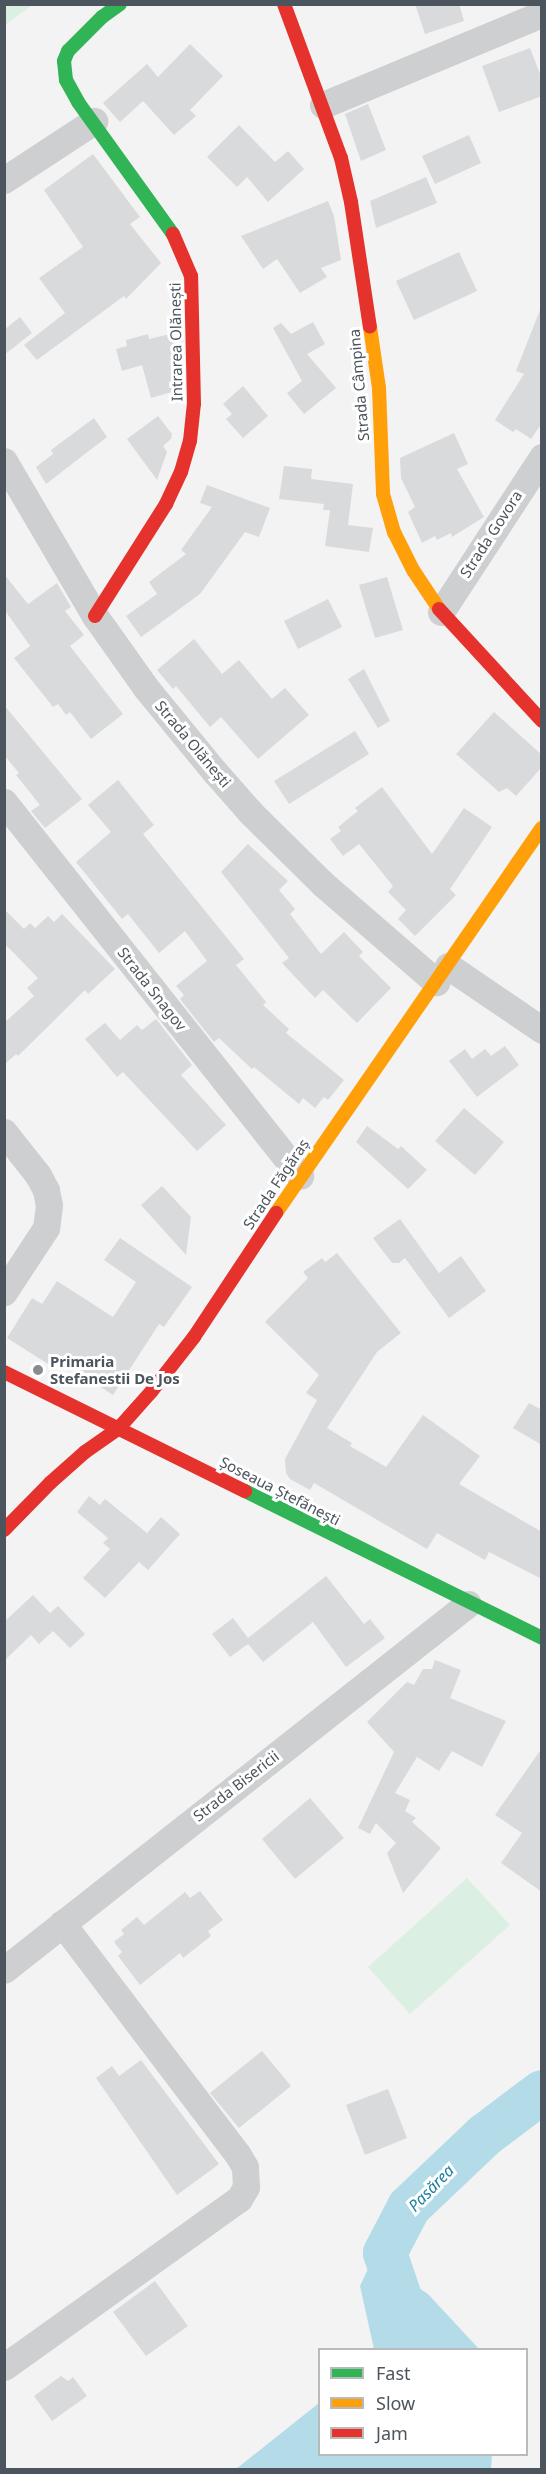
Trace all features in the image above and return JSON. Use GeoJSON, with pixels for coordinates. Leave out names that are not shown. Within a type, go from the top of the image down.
{"type":"FeatureCollection","features":[{"type":"Feature","properties":{"kind":"street","name":"Intrarea Olănești"},"geometry":{"type":"LineString","coordinates":[[95,616],[148,534],[176,483],[189,441],[194,404],[191,276],[182,249],[165,219],[66,80],[64,61],[68,51],[102,16],[120,4]]}},
{"type":"Feature","properties":{"kind":"street","name":"Strada Câmpina"},"geometry":{"type":"LineString","coordinates":[[284,4],[341,158],[364,285],[379,388],[383,494],[394,532],[414,570],[441,612],[542,721]]}},
{"type":"Feature","properties":{"kind":"street"},"geometry":{"type":"LineString","coordinates":[[323,105],[542,14]]}},
{"type":"Feature","properties":{"kind":"street"},"geometry":{"type":"LineString","coordinates":[[4,180],[94,122]]}},
{"type":"Feature","properties":{"kind":"street","name":"Strada Govora"},"geometry":{"type":"LineString","coordinates":[[441,612],[542,457]]}},
{"type":"Feature","properties":{"kind":"street","name":"Strada Olănești"},"geometry":{"type":"LineString","coordinates":[[4,461],[95,616],[146,688],[251,813],[323,884],[442,974],[542,1030]]}},
{"type":"Feature","properties":{"kind":"street","name":"Strada Snagov"},"geometry":{"type":"LineString","coordinates":[[4,802],[300,1176]]}},
{"type":"Feature","properties":{"kind":"street","name":"Strada Făgăraș"},"geometry":{"type":"LineString","coordinates":[[4,1530],[50,1483],[85,1452],[118,1429],[151,1392],[194,1337],[300,1176],[542,828]]}},
{"type":"Feature","properties":{"kind":"street"},"geometry":{"type":"LineString","coordinates":[[4,1132],[38,1175],[46,1190],[49,1205],[46,1228],[4,1292]]}},
{"type":"Feature","properties":{"kind":"street","name":"Șoseaua Ștefănești"},"geometry":{"type":"LineString","coordinates":[[4,1372],[468,1604],[542,1638]]}},
{"type":"Feature","properties":{"kind":"street","name":"Strada Bisericii"},"geometry":{"type":"LineString","coordinates":[[4,1970],[468,1604]]}},
{"type":"Feature","properties":{"kind":"street"},"geometry":{"type":"LineString","coordinates":[[4,2367],[239,2199],[246,2187],[245,2167],[238,2155],[62,1923]]}},
{"type":"Feature","properties":{"kind":"green space"},"geometry":{"type":"Polygon","coordinates":[[[5,4],[32,4],[32,5],[5,25],[5,4]]]}},
{"type":"Feature","properties":{"kind":"green space"},"geometry":{"type":"Polygon","coordinates":[[[467,1878],[510,1925],[410,2014],[368,1967],[467,1878]]]}},
{"type":"Feature","properties":{"kind":"water"},"geometry":{"type":"Polygon","coordinates":[[[373,2258],[428,2294],[478,2348],[374,2348],[360,2286],[373,2258]]]}},
{"type":"Feature","properties":{"kind":"water"},"geometry":{"type":"Polygon","coordinates":[[[318,2404],[318,2456],[492,2456],[491,2469],[236,2469],[318,2404]]]}},
{"type":"Feature","properties":{"kind":"building"},"geometry":{"type":"Polygon","coordinates":[[[415,4],[459,4],[464,21],[425,34],[415,4]]]}},
{"type":"Feature","properties":{"kind":"building"},"geometry":{"type":"Polygon","coordinates":[[[190,44],[223,76],[190,110],[196,116],[174,135],[143,101],[120,122],[103,103],[147,64],[158,77],[190,44]]]}},
{"type":"Feature","properties":{"kind":"building"},"geometry":{"type":"Polygon","coordinates":[[[530,48],[542,79],[542,96],[499,112],[482,66],[530,48]]]}},
{"type":"Feature","properties":{"kind":"building"},"geometry":{"type":"Polygon","coordinates":[[[368,104],[386,150],[361,161],[345,114],[368,104]]]}},
{"type":"Feature","properties":{"kind":"building"},"geometry":{"type":"Polygon","coordinates":[[[239,125],[275,162],[288,151],[304,169],[268,202],[247,177],[237,187],[207,157],[239,125]]]}},
{"type":"Feature","properties":{"kind":"building"},"geometry":{"type":"Polygon","coordinates":[[[469,135],[481,163],[435,184],[422,156],[469,135]]]}},
{"type":"Feature","properties":{"kind":"building"},"geometry":{"type":"Polygon","coordinates":[[[93,154],[140,217],[130,224],[161,263],[126,299],[124,296],[37,360],[24,345],[65,313],[39,278],[83,247],[44,190],[93,154]]]}},
{"type":"Feature","properties":{"kind":"building"},"geometry":{"type":"Polygon","coordinates":[[[426,177],[437,203],[376,228],[370,201],[426,177]]]}},
{"type":"Feature","properties":{"kind":"building"},"geometry":{"type":"Polygon","coordinates":[[[328,201],[334,216],[341,260],[321,268],[327,277],[300,293],[277,259],[263,269],[241,236],[328,201]]]}},
{"type":"Feature","properties":{"kind":"building"},"geometry":{"type":"Polygon","coordinates":[[[459,252],[477,291],[414,320],[396,281],[459,252]]]}},
{"type":"Feature","properties":{"kind":"building"},"geometry":{"type":"Polygon","coordinates":[[[540,310],[542,423],[531,439],[516,429],[513,432],[495,420],[524,374],[516,371],[540,310]]]}},
{"type":"Feature","properties":{"kind":"building"},"geometry":{"type":"Polygon","coordinates":[[[20,317],[32,333],[4,355],[4,330],[20,317]]]}},
{"type":"Feature","properties":{"kind":"building"},"geometry":{"type":"Polygon","coordinates":[[[313,322],[325,344],[307,354],[336,388],[304,414],[287,393],[302,381],[273,328],[281,323],[291,334],[313,322]]]}},
{"type":"Feature","properties":{"kind":"building"},"geometry":{"type":"Polygon","coordinates":[[[174,333],[175,391],[151,398],[142,365],[122,371],[116,349],[127,346],[126,340],[148,334],[149,339],[174,333]]]}},
{"type":"Feature","properties":{"kind":"building"},"geometry":{"type":"Polygon","coordinates":[[[243,386],[268,416],[243,438],[226,419],[232,414],[223,404],[243,386]]]}},
{"type":"Feature","properties":{"kind":"building"},"geometry":{"type":"Polygon","coordinates":[[[158,416],[172,434],[171,439],[163,446],[167,452],[157,480],[127,439],[158,416]]]}},
{"type":"Feature","properties":{"kind":"building"},"geometry":{"type":"Polygon","coordinates":[[[94,418],[107,437],[46,484],[36,467],[53,454],[51,450],[94,418]]]}},
{"type":"Feature","properties":{"kind":"building"},"geometry":{"type":"Polygon","coordinates":[[[454,433],[468,464],[457,469],[484,517],[452,537],[451,533],[437,540],[435,536],[422,543],[408,512],[415,507],[401,478],[400,458],[454,433]]]}},
{"type":"Feature","properties":{"kind":"building"},"geometry":{"type":"Polygon","coordinates":[[[284,466],[312,469],[311,479],[353,484],[348,525],[373,528],[369,552],[325,546],[330,510],[323,510],[324,504],[279,499],[284,466]]]}},
{"type":"Feature","properties":{"kind":"building"},"geometry":{"type":"Polygon","coordinates":[[[207,485],[270,508],[259,537],[245,532],[200,594],[141,637],[126,616],[157,594],[149,582],[186,554],[181,550],[212,507],[200,503],[207,485]]]}},
{"type":"Feature","properties":{"kind":"building"},"geometry":{"type":"Polygon","coordinates":[[[4,574],[28,604],[57,583],[71,607],[65,611],[84,635],[70,646],[123,714],[91,739],[70,712],[66,715],[58,704],[53,707],[14,658],[30,646],[4,609],[4,574]]]}},
{"type":"Feature","properties":{"kind":"building"},"geometry":{"type":"Polygon","coordinates":[[[387,577],[403,630],[375,638],[359,585],[387,577]]]}},
{"type":"Feature","properties":{"kind":"building"},"geometry":{"type":"Polygon","coordinates":[[[328,599],[342,627],[298,649],[284,621],[328,599]]]}},
{"type":"Feature","properties":{"kind":"building"},"geometry":{"type":"Polygon","coordinates":[[[194,639],[222,674],[239,660],[272,699],[285,688],[309,715],[258,759],[221,717],[210,727],[176,686],[173,689],[157,670],[194,639]]]}},
{"type":"Feature","properties":{"kind":"building"},"geometry":{"type":"Polygon","coordinates":[[[364,669],[390,721],[378,728],[348,679],[364,669]]]}},
{"type":"Feature","properties":{"kind":"building"},"geometry":{"type":"Polygon","coordinates":[[[4,705],[82,799],[45,828],[31,811],[40,805],[16,775],[19,773],[4,755],[4,705]]]}},
{"type":"Feature","properties":{"kind":"building"},"geometry":{"type":"Polygon","coordinates":[[[494,712],[542,755],[542,767],[516,796],[507,788],[499,792],[456,754],[494,712]]]}},
{"type":"Feature","properties":{"kind":"building"},"geometry":{"type":"Polygon","coordinates":[[[355,731],[369,754],[289,804],[274,781],[355,731]]]}},
{"type":"Feature","properties":{"kind":"building"},"geometry":{"type":"Polygon","coordinates":[[[118,780],[154,825],[143,834],[244,959],[236,965],[266,1002],[263,1005],[289,1029],[286,1033],[344,1080],[328,1100],[324,1097],[315,1108],[303,1098],[299,1104],[254,1067],[252,1069],[219,1038],[214,1042],[180,999],[184,995],[176,986],[207,961],[185,931],[159,953],[128,914],[122,919],[76,862],[111,832],[88,805],[118,780]]]}},
{"type":"Feature","properties":{"kind":"building"},"geometry":{"type":"Polygon","coordinates":[[[382,787],[432,854],[464,808],[492,827],[450,889],[456,895],[415,936],[398,919],[406,910],[388,892],[393,886],[359,844],[343,856],[330,839],[341,831],[338,827],[358,811],[355,808],[382,787]]]}},
{"type":"Feature","properties":{"kind":"building"},"geometry":{"type":"Polygon","coordinates":[[[248,844],[288,881],[279,890],[295,909],[290,914],[321,954],[344,932],[363,952],[359,956],[391,988],[357,1023],[323,990],[315,998],[282,963],[289,958],[221,872],[248,844]]]}},
{"type":"Feature","properties":{"kind":"building"},"geometry":{"type":"Polygon","coordinates":[[[4,909],[24,929],[30,923],[35,928],[48,916],[54,922],[62,914],[115,969],[88,994],[85,990],[18,1056],[16,1054],[4,1065],[4,1023],[34,996],[27,988],[38,978],[4,943],[4,909]]]}},
{"type":"Feature","properties":{"kind":"building"},"geometry":{"type":"Polygon","coordinates":[[[156,1019],[192,1065],[181,1075],[226,1125],[197,1151],[123,1072],[117,1077],[85,1039],[105,1023],[120,1040],[137,1025],[142,1030],[156,1019]]]}},
{"type":"Feature","properties":{"kind":"building"},"geometry":{"type":"Polygon","coordinates":[[[505,1046],[519,1065],[477,1097],[449,1061],[465,1049],[472,1059],[485,1049],[491,1056],[505,1046]]]}},
{"type":"Feature","properties":{"kind":"building"},"geometry":{"type":"Polygon","coordinates":[[[464,1108],[504,1142],[475,1175],[435,1141],[464,1108]]]}},
{"type":"Feature","properties":{"kind":"building"},"geometry":{"type":"Polygon","coordinates":[[[367,1126],[398,1149],[401,1146],[427,1170],[408,1189],[356,1142],[367,1126]]]}},
{"type":"Feature","properties":{"kind":"building"},"geometry":{"type":"Polygon","coordinates":[[[162,1186],[191,1217],[186,1255],[141,1205],[162,1186]]]}},
{"type":"Feature","properties":{"kind":"building"},"geometry":{"type":"Polygon","coordinates":[[[400,1219],[439,1273],[461,1256],[486,1291],[449,1318],[405,1258],[399,1263],[392,1263],[373,1238],[400,1219]]]}},
{"type":"Feature","properties":{"kind":"building"},"geometry":{"type":"Polygon","coordinates":[[[120,1238],[192,1287],[164,1327],[159,1324],[113,1395],[53,1356],[48,1364],[7,1338],[32,1298],[42,1304],[57,1281],[113,1317],[136,1282],[104,1260],[120,1238]]]}},
{"type":"Feature","properties":{"kind":"building"},"geometry":{"type":"Polygon","coordinates":[[[337,1253],[401,1333],[377,1352],[327,1428],[352,1443],[350,1446],[386,1467],[423,1415],[480,1456],[459,1484],[542,1532],[542,1579],[489,1552],[485,1560],[437,1533],[427,1549],[314,1483],[310,1490],[290,1479],[286,1473],[285,1459],[317,1400],[306,1393],[319,1375],[265,1322],[308,1278],[303,1272],[322,1258],[325,1262],[337,1253]]]}},
{"type":"Feature","properties":{"kind":"building"},"geometry":{"type":"Polygon","coordinates":[[[529,1403],[542,1410],[542,1445],[513,1428],[529,1403]]]}},
{"type":"Feature","properties":{"kind":"building"},"geometry":{"type":"Polygon","coordinates":[[[89,1496],[100,1505],[105,1499],[147,1533],[161,1517],[180,1534],[148,1570],[139,1562],[105,1598],[83,1578],[110,1549],[103,1543],[108,1538],[77,1512],[89,1496]]]}},
{"type":"Feature","properties":{"kind":"building"},"geometry":{"type":"Polygon","coordinates":[[[326,1576],[364,1624],[370,1619],[385,1638],[346,1667],[313,1622],[263,1662],[248,1644],[230,1657],[212,1634],[233,1618],[248,1638],[326,1576]]]}},
{"type":"Feature","properties":{"kind":"building"},"geometry":{"type":"Polygon","coordinates":[[[33,1595],[50,1613],[58,1606],[85,1634],[70,1648],[53,1631],[39,1644],[31,1635],[4,1661],[4,1622],[33,1595]]]}},
{"type":"Feature","properties":{"kind":"building"},"geometry":{"type":"Polygon","coordinates":[[[435,1660],[461,1670],[450,1698],[506,1721],[482,1767],[452,1751],[439,1771],[417,1757],[395,1793],[410,1800],[405,1811],[416,1818],[412,1822],[441,1848],[403,1893],[387,1853],[396,1843],[376,1823],[370,1834],[358,1828],[394,1752],[367,1722],[407,1682],[414,1685],[423,1669],[432,1669],[435,1660]]]}},
{"type":"Feature","properties":{"kind":"building"},"geometry":{"type":"Polygon","coordinates":[[[542,1748],[542,1892],[501,1863],[522,1833],[495,1815],[542,1748]]]}},
{"type":"Feature","properties":{"kind":"building"},"geometry":{"type":"Polygon","coordinates":[[[310,1798],[344,1838],[295,1879],[262,1839],[310,1798]]]}},
{"type":"Feature","properties":{"kind":"building"},"geometry":{"type":"Polygon","coordinates":[[[200,1891],[223,1920],[208,1931],[211,1936],[183,1958],[180,1953],[140,1985],[118,1956],[122,1952],[114,1942],[124,1934],[121,1930],[137,1917],[144,1925],[185,1892],[190,1898],[200,1891]]]}},
{"type":"Feature","properties":{"kind":"building"},"geometry":{"type":"Polygon","coordinates":[[[262,2051],[291,2086],[239,2128],[210,2093],[262,2051]]]}},
{"type":"Feature","properties":{"kind":"building"},"geometry":{"type":"Polygon","coordinates":[[[141,2060],[219,2164],[177,2195],[96,2078],[112,2066],[119,2076],[141,2060]]]}},
{"type":"Feature","properties":{"kind":"building"},"geometry":{"type":"Polygon","coordinates":[[[388,2089],[407,2138],[365,2155],[346,2105],[388,2089]]]}},
{"type":"Feature","properties":{"kind":"building"},"geometry":{"type":"Polygon","coordinates":[[[155,2281],[188,2326],[146,2356],[113,2312],[155,2281]]]}},
{"type":"Feature","properties":{"kind":"building"},"geometry":{"type":"Polygon","coordinates":[[[61,2376],[68,2381],[73,2377],[87,2396],[52,2421],[34,2396],[61,2376]]]}},
{"type":"Feature","properties":{"kind":"waterway","name":"Pasărea"},"geometry":{"type":"LineString","coordinates":[[417,2348],[385,2253],[409,2207],[485,2135],[542,2092]]}},
{"type":"Feature","properties":{"kind":"traffic: fast"},"geometry":{"type":"LineString","coordinates":[[120,4],[102,17],[68,51],[64,61],[66,80],[78,102],[173,234]]}},
{"type":"Feature","properties":{"kind":"traffic: fast"},"geometry":{"type":"LineString","coordinates":[[245,1491],[542,1638]]}},
{"type":"Feature","properties":{"kind":"traffic: slow"},"geometry":{"type":"LineString","coordinates":[[370,327],[379,388],[383,494],[394,532],[413,570],[439,609]]}},
{"type":"Feature","properties":{"kind":"traffic: slow"},"geometry":{"type":"LineString","coordinates":[[276,1213],[542,828]]}},
{"type":"Feature","properties":{"kind":"traffic: jam"},"geometry":{"type":"LineString","coordinates":[[284,4],[341,158],[351,202],[370,327]]}},
{"type":"Feature","properties":{"kind":"traffic: jam"},"geometry":{"type":"LineString","coordinates":[[95,616],[166,504],[181,472],[190,441],[194,404],[191,276],[173,234]]}},
{"type":"Feature","properties":{"kind":"traffic: jam"},"geometry":{"type":"LineString","coordinates":[[439,609],[542,721]]}},
{"type":"Feature","properties":{"kind":"traffic: jam"},"geometry":{"type":"LineString","coordinates":[[4,1530],[50,1483],[85,1452],[118,1429],[151,1392],[194,1337],[276,1213]]}},
{"type":"Feature","properties":{"kind":"traffic: jam"},"geometry":{"type":"LineString","coordinates":[[4,1372],[245,1491]]}},
{"type":"Feature","properties":{"kind":"place","name":"Primaria Stefanestii De Jos"},"geometry":{"type":"Point","coordinates":[38,1370]}}]}
